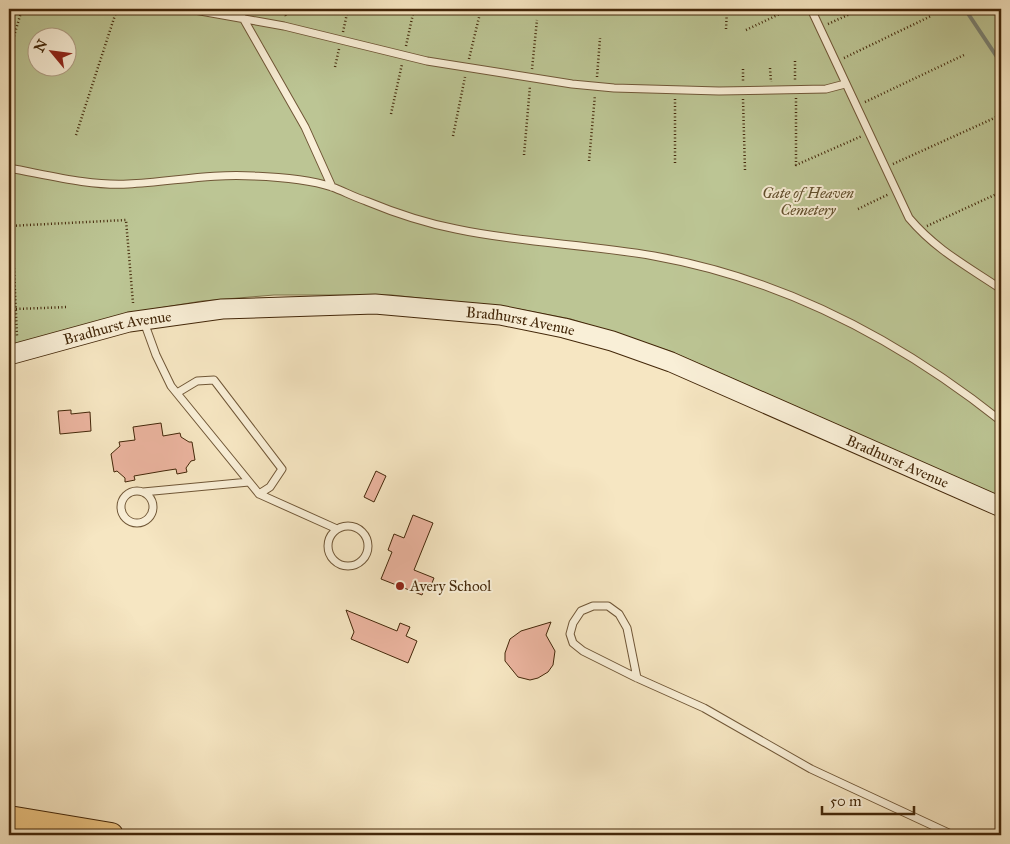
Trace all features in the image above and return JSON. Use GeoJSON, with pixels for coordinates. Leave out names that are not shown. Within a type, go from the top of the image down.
{"type":"FeatureCollection","features":[{"type":"Feature","properties":{"kind":"highway"},"geometry":{"type":"LineString","coordinates":[[9,818],[111,835]]}},
{"type":"Feature","properties":{"kind":"main road","name":"Bradhurst Avenue"},"geometry":{"type":"LineString","coordinates":[[9,355],[86,332],[144,319],[222,309],[375,304],[500,316],[564,328],[612,341],[671,362],[1001,507]]}},
{"type":"Feature","properties":{"kind":"lane"},"geometry":{"type":"LineString","coordinates":[[189,9],[243,18],[427,61],[501,75],[596,87],[674,90],[796,90],[826,89],[845,84]]}},
{"type":"Feature","properties":{"kind":"lane"},"geometry":{"type":"LineString","coordinates":[[811,9],[909,218],[919,230],[947,255],[1001,289]]}},
{"type":"Feature","properties":{"kind":"lane"},"geometry":{"type":"LineString","coordinates":[[243,18],[305,126],[332,187]]}},
{"type":"Feature","properties":{"kind":"lane"},"geometry":{"type":"LineString","coordinates":[[9,168],[94,182],[125,184],[222,175],[254,176],[332,187],[394,212],[456,229],[497,237],[622,250],[696,264],[732,274],[821,307],[865,329],[930,368],[1001,421]]}},
{"type":"Feature","properties":{"kind":"lane"},"geometry":{"type":"LineString","coordinates":[[144,319],[156,355],[177,393],[259,494],[337,529],[350,526],[361,530],[365,536],[368,548],[363,559],[358,564],[344,565],[338,563],[329,553],[329,539],[337,529]]}},
{"type":"Feature","properties":{"kind":"lane"},"geometry":{"type":"LineString","coordinates":[[177,393],[197,381],[214,380],[282,469],[270,487],[259,494]]}},
{"type":"Feature","properties":{"kind":"lane"},"geometry":{"type":"LineString","coordinates":[[142,492],[150,499],[152,504],[151,515],[143,522],[133,523],[124,517],[122,502],[132,492],[249,482]]}},
{"type":"Feature","properties":{"kind":"lane"},"geometry":{"type":"LineString","coordinates":[[637,678],[627,628],[619,614],[608,606],[593,606],[581,611],[573,623],[570,634],[573,643],[583,652],[637,678],[704,708],[811,769],[953,835]]}},
{"type":"Feature","properties":{"kind":"path"},"geometry":{"type":"LineString","coordinates":[[9,53],[22,9]]}},
{"type":"Feature","properties":{"kind":"path"},"geometry":{"type":"LineString","coordinates":[[76,135],[117,9]]}},
{"type":"Feature","properties":{"kind":"path"},"geometry":{"type":"LineString","coordinates":[[335,67],[348,9]]}},
{"type":"Feature","properties":{"kind":"path"},"geometry":{"type":"LineString","coordinates":[[726,29],[727,9]]}},
{"type":"Feature","properties":{"kind":"path"},"geometry":{"type":"LineString","coordinates":[[746,30],[790,9]]}},
{"type":"Feature","properties":{"kind":"path"},"geometry":{"type":"LineString","coordinates":[[820,28],[861,9]]}},
{"type":"Feature","properties":{"kind":"path"},"geometry":{"type":"LineString","coordinates":[[836,62],[931,16]]}},
{"type":"Feature","properties":{"kind":"path"},"geometry":{"type":"LineString","coordinates":[[589,161],[600,38]]}},
{"type":"Feature","properties":{"kind":"path"},"geometry":{"type":"LineString","coordinates":[[857,106],[964,55]]}},
{"type":"Feature","properties":{"kind":"path"},"geometry":{"type":"LineString","coordinates":[[795,61],[796,165],[869,132]]}},
{"type":"Feature","properties":{"kind":"path"},"geometry":{"type":"LineString","coordinates":[[743,69],[745,170]]}},
{"type":"Feature","properties":{"kind":"path"},"geometry":{"type":"LineString","coordinates":[[674,90],[675,165]]}},
{"type":"Feature","properties":{"kind":"path"},"geometry":{"type":"LineString","coordinates":[[885,168],[1001,115]]}},
{"type":"Feature","properties":{"kind":"path"},"geometry":{"type":"LineString","coordinates":[[858,209],[895,191]]}},
{"type":"Feature","properties":{"kind":"path"},"geometry":{"type":"LineString","coordinates":[[919,230],[1001,192]]}},
{"type":"Feature","properties":{"kind":"path"},"geometry":{"type":"LineString","coordinates":[[17,336],[10,226],[126,220],[133,303]]}},
{"type":"Feature","properties":{"kind":"path"},"geometry":{"type":"LineString","coordinates":[[16,309],[68,307]]}},
{"type":"Feature","properties":{"kind":"green space","name":"Gate of Heaven Cemetery"},"geometry":{"type":"Polygon","coordinates":[[[9,9],[1001,9],[1001,497],[670,351],[571,319],[519,309],[392,295],[274,295],[202,301],[128,313],[9,347],[9,9]]]}},
{"type":"Feature","properties":{"kind":"building"},"geometry":{"type":"Polygon","coordinates":[[[71,410],[71,414],[90,412],[91,431],[60,434],[58,411],[71,410]]]}},
{"type":"Feature","properties":{"kind":"building"},"geometry":{"type":"Polygon","coordinates":[[[161,423],[163,436],[180,433],[181,437],[192,442],[195,460],[191,461],[186,468],[187,472],[177,474],[176,469],[163,471],[134,476],[135,480],[125,482],[125,478],[117,471],[114,472],[111,454],[120,446],[119,442],[135,440],[133,427],[161,423]]]}},
{"type":"Feature","properties":{"kind":"building"},"geometry":{"type":"Polygon","coordinates":[[[376,471],[386,476],[374,502],[364,497],[376,471]]]}},
{"type":"Feature","properties":{"kind":"building"},"geometry":{"type":"Polygon","coordinates":[[[413,515],[433,523],[414,570],[434,578],[430,588],[425,587],[422,595],[381,579],[392,552],[388,550],[394,534],[404,538],[413,515]]]}},
{"type":"Feature","properties":{"kind":"building"},"geometry":{"type":"Polygon","coordinates":[[[346,610],[397,631],[400,623],[410,627],[406,636],[417,641],[408,663],[351,639],[354,632],[346,610]]]}},
{"type":"Feature","properties":{"kind":"building"},"geometry":{"type":"Polygon","coordinates":[[[551,622],[546,635],[555,651],[553,665],[548,672],[538,678],[530,680],[518,677],[505,661],[505,653],[510,639],[521,631],[551,622]]]}},
{"type":"Feature","properties":{"kind":"waterway"},"geometry":{"type":"LineString","coordinates":[[965,9],[1001,63]]}},
{"type":"Feature","properties":{"kind":"place","name":"Avery School"},"geometry":{"type":"Point","coordinates":[400,586]}}]}
